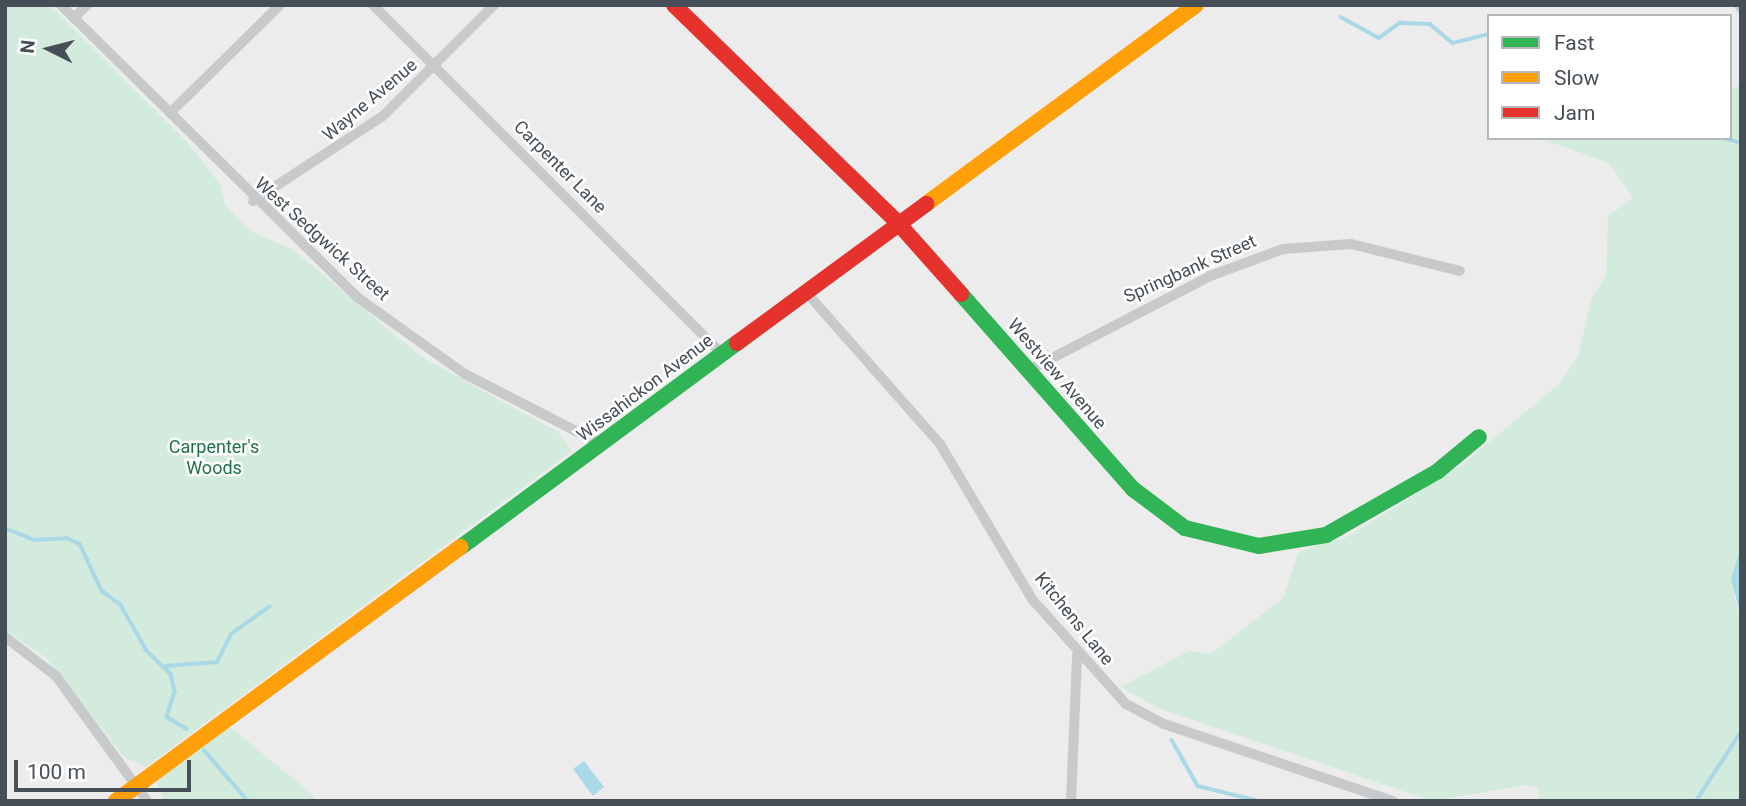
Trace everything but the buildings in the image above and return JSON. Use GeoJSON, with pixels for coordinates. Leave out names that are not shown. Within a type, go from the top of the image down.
{"type":"FeatureCollection","features":[{"type":"Feature","properties":{"kind":"street","name":"West Sedgwick Street"},"geometry":{"type":"LineString","coordinates":[[61,5],[170,113],[253,201],[415,342],[601,444]]}},
{"type":"Feature","properties":{"kind":"street"},"geometry":{"type":"LineString","coordinates":[[74,18],[87,5]]}},
{"type":"Feature","properties":{"kind":"street"},"geometry":{"type":"LineString","coordinates":[[170,113],[280,5]]}},
{"type":"Feature","properties":{"kind":"street","name":"Carpenter Lane"},"geometry":{"type":"LineString","coordinates":[[373,5],[722,354]]}},
{"type":"Feature","properties":{"kind":"street","name":"Wayne Avenue"},"geometry":{"type":"LineString","coordinates":[[253,201],[359,136],[436,68],[494,5]]}},
{"type":"Feature","properties":{"kind":"street","name":"Westview Avenue"},"geometry":{"type":"LineString","coordinates":[[674,5],[898,223],[1151,505],[1195,532],[1246,545],[1284,546],[1343,528],[1438,471],[1479,437]]}},
{"type":"Feature","properties":{"kind":"street","name":"Wissahickon Avenue"},"geometry":{"type":"LineString","coordinates":[[116,801],[1196,5]]}},
{"type":"Feature","properties":{"kind":"street","name":"Springbank Street"},"geometry":{"type":"LineString","coordinates":[[1029,370],[1210,276],[1283,249],[1351,244],[1460,271]]}},
{"type":"Feature","properties":{"kind":"street","name":"Kitchens Lane"},"geometry":{"type":"LineString","coordinates":[[806,292],[940,444],[1032,599],[1077,655],[1145,717],[1393,801]]}},
{"type":"Feature","properties":{"kind":"street"},"geometry":{"type":"LineString","coordinates":[[5,637],[56,676],[147,801]]}},
{"type":"Feature","properties":{"kind":"street"},"geometry":{"type":"LineString","coordinates":[[1071,801],[1077,655]]}},
{"type":"Feature","properties":{"kind":"green space","name":"Carpenter's Woods"},"geometry":{"type":"Polygon","coordinates":[[[5,5],[50,5],[188,143],[220,184],[225,204],[250,231],[292,249],[422,357],[558,432],[572,451],[146,767],[125,758],[46,658],[5,630],[5,5]]]}},
{"type":"Feature","properties":{"kind":"green space"},"geometry":{"type":"Polygon","coordinates":[[[1741,86],[1741,547],[1734,596],[1741,616],[1741,801],[1538,801],[1539,788],[1527,785],[1432,801],[1158,708],[1121,687],[1189,651],[1211,654],[1283,598],[1298,552],[1349,536],[1462,465],[1559,384],[1578,356],[1592,297],[1606,276],[1608,216],[1633,198],[1609,163],[1545,140],[1732,140],[1732,88],[1741,86]]]}},
{"type":"Feature","properties":{"kind":"green space"},"geometry":{"type":"Polygon","coordinates":[[[229,726],[314,796],[315,801],[164,801],[156,780],[229,726]]]}},
{"type":"Feature","properties":{"kind":"water"},"geometry":{"type":"Polygon","coordinates":[[[1741,547],[1741,616],[1731,579],[1741,547]]]}},
{"type":"Feature","properties":{"kind":"water"},"geometry":{"type":"Polygon","coordinates":[[[584,761],[604,787],[593,796],[573,769],[584,761]]]}},
{"type":"Feature","properties":{"kind":"waterway"},"geometry":{"type":"LineString","coordinates":[[1341,17],[1379,38],[1400,23],[1430,24],[1453,43],[1487,34]]}},
{"type":"Feature","properties":{"kind":"waterway"},"geometry":{"type":"LineString","coordinates":[[1731,140],[1741,143]]}},
{"type":"Feature","properties":{"kind":"waterway","name":"Kitchens Lane"},"geometry":{"type":"LineString","coordinates":[[5,528],[34,540],[67,538],[80,544],[102,591],[121,605],[147,651],[171,674],[175,692],[167,717],[187,729]]}},
{"type":"Feature","properties":{"kind":"waterway"},"geometry":{"type":"LineString","coordinates":[[166,666],[217,662],[231,634],[269,607]]}},
{"type":"Feature","properties":{"kind":"waterway","name":"Kitchens Lane"},"geometry":{"type":"LineString","coordinates":[[1696,801],[1741,732]]}},
{"type":"Feature","properties":{"kind":"waterway"},"geometry":{"type":"LineString","coordinates":[[1172,740],[1198,786],[1259,801]]}},
{"type":"Feature","properties":{"kind":"waterway","name":"Kitchens Lane"},"geometry":{"type":"LineString","coordinates":[[204,750],[248,801]]}},
{"type":"Feature","properties":{"kind":"traffic: fast"},"geometry":{"type":"LineString","coordinates":[[961,294],[1133,489],[1185,528],[1259,546],[1326,535],[1438,471],[1479,437]]}},
{"type":"Feature","properties":{"kind":"traffic: fast"},"geometry":{"type":"LineString","coordinates":[[461,547],[737,343]]}},
{"type":"Feature","properties":{"kind":"traffic: slow"},"geometry":{"type":"LineString","coordinates":[[926,204],[1196,5]]}},
{"type":"Feature","properties":{"kind":"traffic: slow"},"geometry":{"type":"LineString","coordinates":[[116,801],[461,547]]}},
{"type":"Feature","properties":{"kind":"traffic: jam"},"geometry":{"type":"LineString","coordinates":[[674,5],[898,223],[961,294]]}},
{"type":"Feature","properties":{"kind":"traffic: jam"},"geometry":{"type":"LineString","coordinates":[[737,343],[926,204]]}}]}
